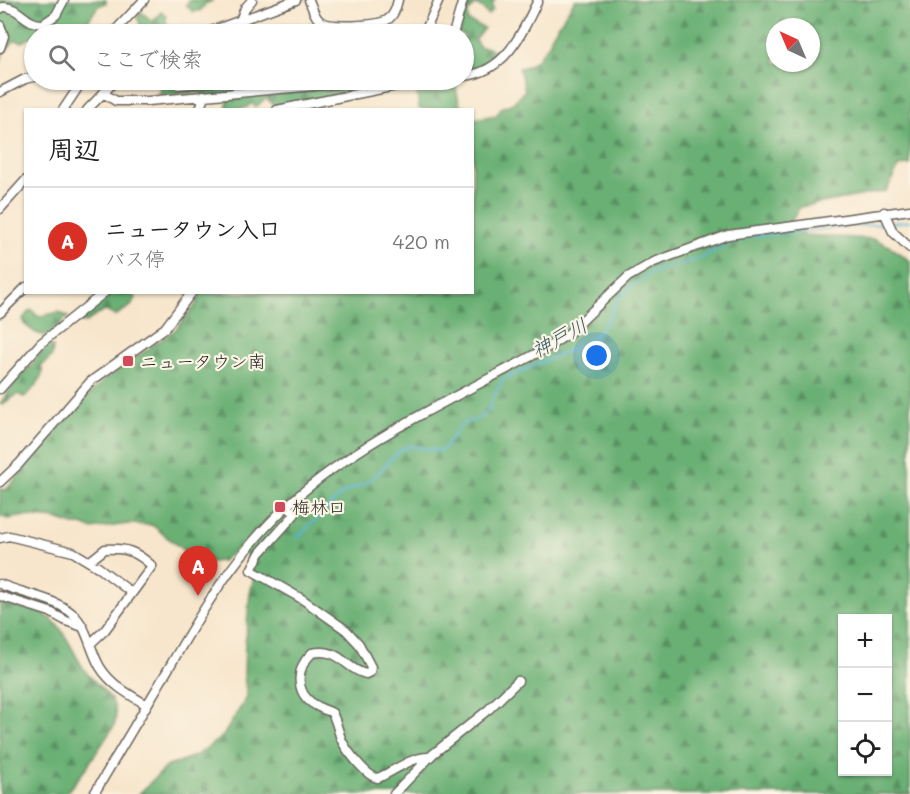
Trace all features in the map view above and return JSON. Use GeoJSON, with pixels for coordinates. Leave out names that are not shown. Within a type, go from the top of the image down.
{"type":"FeatureCollection","features":[{"type":"Feature","properties":{"kind":"street"},"geometry":{"type":"LineString","coordinates":[[0,9],[10,7],[31,22],[43,24],[56,15],[64,0]]}},
{"type":"Feature","properties":{"kind":"street"},"geometry":{"type":"LineString","coordinates":[[121,24],[144,0]]}},
{"type":"Feature","properties":{"kind":"street"},"geometry":{"type":"LineString","coordinates":[[240,21],[244,8],[252,0]]}},
{"type":"Feature","properties":{"kind":"street"},"geometry":{"type":"LineString","coordinates":[[231,24],[296,0]]}},
{"type":"Feature","properties":{"kind":"street"},"geometry":{"type":"LineString","coordinates":[[309,0],[315,15],[327,24]]}},
{"type":"Feature","properties":{"kind":"street"},"geometry":{"type":"LineString","coordinates":[[373,24],[384,22],[393,15],[398,0]]}},
{"type":"Feature","properties":{"kind":"street"},"geometry":{"type":"LineString","coordinates":[[429,24],[440,0]]}},
{"type":"Feature","properties":{"kind":"street"},"geometry":{"type":"LineString","coordinates":[[456,24],[464,0]]}},
{"type":"Feature","properties":{"kind":"street"},"geometry":{"type":"LineString","coordinates":[[474,73],[490,68],[504,57],[517,40],[538,0]]}},
{"type":"Feature","properties":{"kind":"street"},"geometry":{"type":"LineString","coordinates":[[0,25],[3,36],[0,48]]}},
{"type":"Feature","properties":{"kind":"street"},"geometry":{"type":"LineString","coordinates":[[0,92],[24,80]]}},
{"type":"Feature","properties":{"kind":"street"},"geometry":{"type":"LineString","coordinates":[[64,108],[76,90]]}},
{"type":"Feature","properties":{"kind":"street"},"geometry":{"type":"LineString","coordinates":[[89,108],[106,90]]}},
{"type":"Feature","properties":{"kind":"street"},"geometry":{"type":"LineString","coordinates":[[103,93],[116,101],[147,105],[204,95],[263,90]]}},
{"type":"Feature","properties":{"kind":"street"},"geometry":{"type":"LineString","coordinates":[[287,108],[379,90]]}},
{"type":"Feature","properties":{"kind":"street"},"geometry":{"type":"LineString","coordinates":[[201,108],[204,95]]}},
{"type":"Feature","properties":{"kind":"street"},"geometry":{"type":"LineString","coordinates":[[0,209],[24,182]]}},
{"type":"Feature","properties":{"kind":"street"},"geometry":{"type":"LineString","coordinates":[[94,794],[203,609],[243,551],[287,506],[322,477],[374,443],[550,346],[568,334],[628,278],[654,262],[728,235],[910,210]]}},
{"type":"Feature","properties":{"kind":"street"},"geometry":{"type":"LineString","coordinates":[[884,212],[892,232],[910,248]]}},
{"type":"Feature","properties":{"kind":"street"},"geometry":{"type":"LineString","coordinates":[[0,313],[24,290]]}},
{"type":"Feature","properties":{"kind":"street"},"geometry":{"type":"LineString","coordinates":[[0,389],[41,343],[102,294]]}},
{"type":"Feature","properties":{"kind":"street"},"geometry":{"type":"LineString","coordinates":[[0,482],[19,464],[90,382],[165,328],[191,294]]}},
{"type":"Feature","properties":{"kind":"street"},"geometry":{"type":"LineString","coordinates":[[287,506],[296,514],[260,553],[251,570],[302,600],[346,630],[359,644],[371,667],[370,672],[366,674],[358,672],[337,655],[320,651],[312,653],[301,667],[298,678],[299,687],[306,698],[332,713],[344,745],[372,778],[378,778],[413,761],[430,757]]}},
{"type":"Feature","properties":{"kind":"street"},"geometry":{"type":"LineString","coordinates":[[0,538],[9,536],[73,552],[90,561],[132,593]]}},
{"type":"Feature","properties":{"kind":"street"},"geometry":{"type":"LineString","coordinates":[[90,561],[105,549],[131,551],[152,566],[105,630],[90,644]]}},
{"type":"Feature","properties":{"kind":"street"},"geometry":{"type":"LineString","coordinates":[[0,584],[56,603],[70,612],[83,627],[105,674],[129,694],[147,705]]}},
{"type":"Feature","properties":{"kind":"street"},"geometry":{"type":"LineString","coordinates":[[0,596],[50,612],[83,627]]}},
{"type":"Feature","properties":{"kind":"street"},"geometry":{"type":"LineString","coordinates":[[394,794],[430,757],[489,709],[518,681]]}},
{"type":"Feature","properties":{"kind":"green space"},"geometry":{"type":"Polygon","coordinates":[[[0,0],[106,0],[106,3],[98,6],[86,24],[24,24],[24,41],[15,40],[3,53],[0,64],[0,0]]]}},
{"type":"Feature","properties":{"kind":"green space"},"geometry":{"type":"Polygon","coordinates":[[[190,0],[214,0],[205,4],[201,10],[193,12],[186,5],[190,0]]]}},
{"type":"Feature","properties":{"kind":"green space"},"geometry":{"type":"Polygon","coordinates":[[[470,0],[495,0],[492,4],[493,10],[488,15],[482,8],[475,5],[468,13],[468,21],[484,28],[475,40],[480,47],[496,52],[491,60],[478,67],[474,68],[474,24],[461,24],[470,0]]]}},
{"type":"Feature","properties":{"kind":"green space"},"geometry":{"type":"Polygon","coordinates":[[[575,0],[910,0],[910,165],[899,166],[886,191],[800,207],[790,223],[803,235],[874,239],[889,246],[910,261],[910,794],[139,794],[166,767],[197,755],[223,736],[247,697],[244,676],[245,645],[250,593],[254,578],[248,556],[238,548],[222,561],[199,563],[152,525],[128,524],[91,529],[57,519],[25,516],[8,519],[0,516],[0,489],[6,490],[80,404],[103,381],[176,329],[195,306],[201,294],[474,294],[474,119],[497,115],[501,108],[513,103],[525,90],[519,68],[528,66],[549,44],[552,35],[575,0]]]}},
{"type":"Feature","properties":{"kind":"green space"},"geometry":{"type":"Polygon","coordinates":[[[140,11],[151,20],[161,12],[166,15],[167,24],[140,24],[137,18],[140,11]]]}},
{"type":"Feature","properties":{"kind":"green space"},"geometry":{"type":"Polygon","coordinates":[[[160,90],[358,90],[276,107],[266,98],[256,107],[252,103],[246,108],[226,108],[228,100],[198,93],[162,95],[158,93],[160,90]]]}},
{"type":"Feature","properties":{"kind":"green space"},"geometry":{"type":"Polygon","coordinates":[[[420,90],[456,90],[462,108],[419,108],[417,92],[420,90]]]}},
{"type":"Feature","properties":{"kind":"green space"},"geometry":{"type":"Polygon","coordinates":[[[132,294],[136,298],[131,306],[115,316],[106,311],[85,323],[80,322],[102,301],[112,295],[132,294]]]}},
{"type":"Feature","properties":{"kind":"green space"},"geometry":{"type":"Polygon","coordinates":[[[32,310],[38,317],[59,312],[68,317],[46,336],[36,333],[24,324],[23,319],[32,310]]]}},
{"type":"Feature","properties":{"kind":"green space"},"geometry":{"type":"Polygon","coordinates":[[[50,346],[53,347],[52,356],[41,367],[42,376],[33,389],[24,397],[18,394],[2,405],[0,404],[20,375],[26,372],[40,354],[50,346]]]}},
{"type":"Feature","properties":{"kind":"green space"},"geometry":{"type":"Polygon","coordinates":[[[0,602],[41,613],[56,623],[86,672],[109,696],[114,706],[116,716],[114,726],[84,771],[65,794],[0,794],[0,602]]]}},
{"type":"Feature","properties":{"kind":"waterway","name":"神戸川"},"geometry":{"type":"LineString","coordinates":[[296,539],[344,492],[369,482],[398,452],[409,446],[441,451],[461,425],[480,418],[486,413],[504,379],[585,343],[599,332],[616,302],[630,287],[652,272],[699,259],[729,243],[753,236],[910,221]]}},
{"type":"Feature","properties":{"kind":"place","name":"ニュータウン南"},"geometry":{"type":"Point","coordinates":[128,361]}},
{"type":"Feature","properties":{"kind":"place","name":"梅林口"},"geometry":{"type":"Point","coordinates":[280,507]}},
{"type":"Feature","properties":{"kind":"place","name":"ニュータウン入口"},"geometry":{"type":"Point","coordinates":[198,596]}}]}
